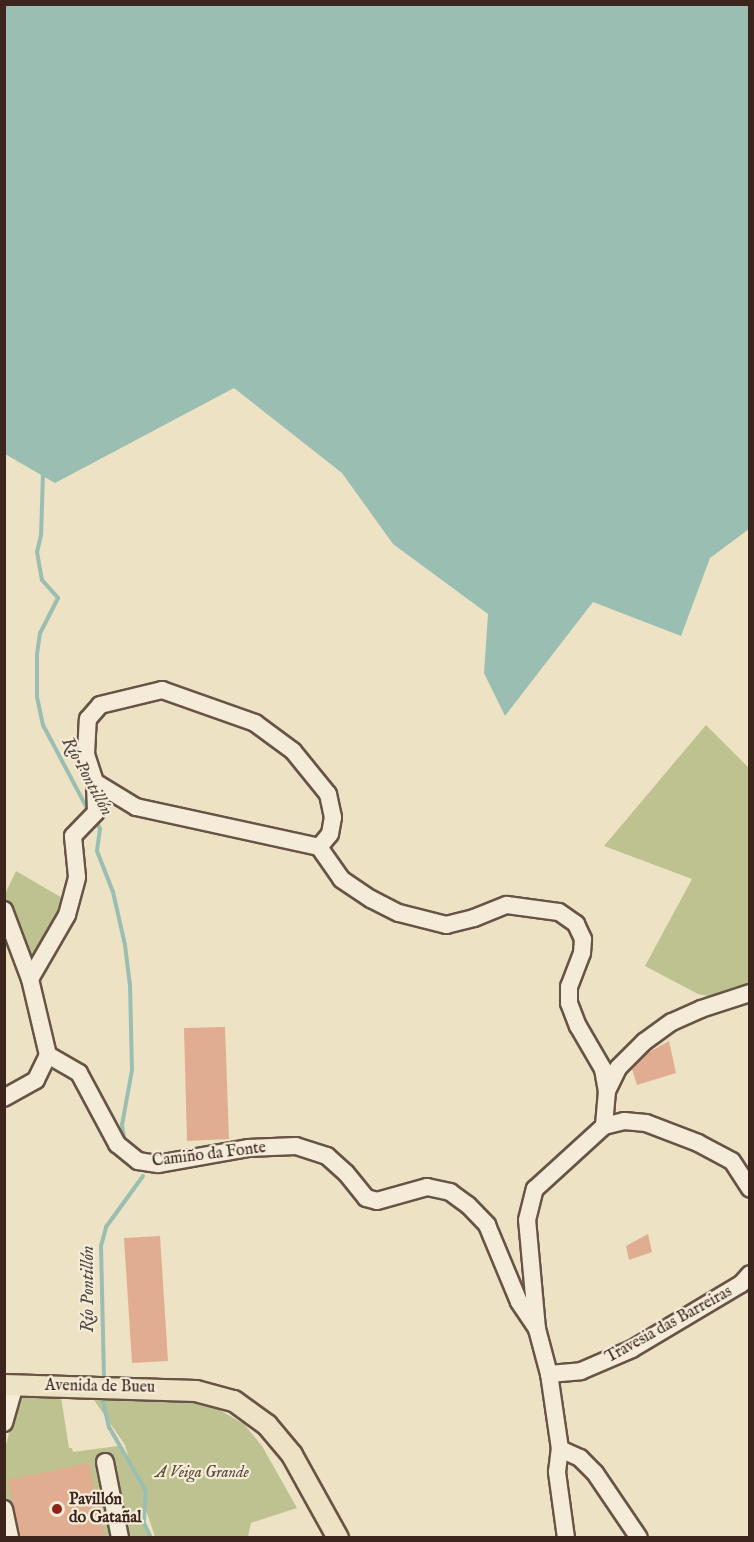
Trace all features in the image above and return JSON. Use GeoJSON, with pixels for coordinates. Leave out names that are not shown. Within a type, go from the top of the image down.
{"type":"FeatureCollection","features":[{"type":"Feature","properties":{"kind":"main road","name":"Avenida de Bueu"},"geometry":{"type":"LineString","coordinates":[[10,1385],[196,1391],[234,1401],[267,1425],[292,1455],[338,1538]]}},
{"type":"Feature","properties":{"kind":"street"},"geometry":{"type":"LineString","coordinates":[[30,979],[67,915],[77,877],[73,836],[91,816],[94,782],[86,754],[88,719],[100,705],[162,690],[255,723],[293,751],[328,794],[333,818],[330,834],[319,847]]}},
{"type":"Feature","properties":{"kind":"street"},"geometry":{"type":"LineString","coordinates":[[94,782],[136,807],[319,847],[341,879],[371,899],[399,912],[446,926],[474,918],[507,904],[559,912],[576,924],[583,939],[582,954],[569,987],[569,1003],[578,1026],[603,1070],[607,1090],[604,1126]]}},
{"type":"Feature","properties":{"kind":"street"},"geometry":{"type":"LineString","coordinates":[[4,910],[30,979],[48,1055],[36,1080],[4,1098]]}},
{"type":"Feature","properties":{"kind":"street"},"geometry":{"type":"LineString","coordinates":[[607,1090],[618,1068],[644,1042],[672,1022],[701,1009],[750,993]]}},
{"type":"Feature","properties":{"kind":"street","name":"Camiño da Fonte"},"geometry":{"type":"LineString","coordinates":[[48,1055],[79,1072],[117,1144],[138,1161],[158,1164],[248,1148],[296,1146],[327,1156],[346,1173],[366,1198],[377,1201],[427,1187],[450,1192],[468,1205],[487,1226],[519,1302],[537,1329]]}},
{"type":"Feature","properties":{"kind":"street"},"geometry":{"type":"LineString","coordinates":[[567,1538],[557,1472],[560,1449],[549,1374],[537,1329],[527,1220],[535,1189],[604,1126],[624,1121],[646,1124],[698,1143],[732,1161],[750,1189]]}},
{"type":"Feature","properties":{"kind":"street","name":"Travesia das Barreiras"},"geometry":{"type":"LineString","coordinates":[[549,1374],[581,1371],[632,1349],[741,1284],[750,1274]]}},
{"type":"Feature","properties":{"kind":"street"},"geometry":{"type":"LineString","coordinates":[[4,1423],[10,1385]]}},
{"type":"Feature","properties":{"kind":"street"},"geometry":{"type":"LineString","coordinates":[[560,1449],[580,1458],[595,1473],[639,1538]]}},
{"type":"Feature","properties":{"kind":"street"},"geometry":{"type":"LineString","coordinates":[[105,1462],[120,1538]]}},
{"type":"Feature","properties":{"kind":"street"},"geometry":{"type":"LineString","coordinates":[[4,1509],[10,1538]]}},
{"type":"Feature","properties":{"kind":"green space"},"geometry":{"type":"Polygon","coordinates":[[[706,725],[749,768],[749,1004],[698,994],[645,966],[692,879],[604,846],[706,725]]]}},
{"type":"Feature","properties":{"kind":"green space"},"geometry":{"type":"Polygon","coordinates":[[[16,871],[64,899],[30,965],[5,900],[5,894],[16,871]]]}},
{"type":"Feature","properties":{"kind":"green space","name":"A Veiga Grande"},"geometry":{"type":"Polygon","coordinates":[[[24,1396],[61,1397],[69,1448],[72,1448],[73,1452],[118,1446],[132,1470],[125,1445],[92,1397],[159,1398],[211,1405],[244,1424],[262,1446],[297,1508],[251,1523],[248,1537],[155,1537],[144,1504],[143,1524],[150,1537],[5,1538],[5,1449],[16,1406],[24,1396]]]}},
{"type":"Feature","properties":{"kind":"water"},"geometry":{"type":"Polygon","coordinates":[[[4,5],[749,5],[749,529],[710,558],[681,636],[593,602],[505,716],[484,673],[488,614],[393,544],[342,473],[234,388],[55,483],[5,454],[4,5]]]}},
{"type":"Feature","properties":{"kind":"building"},"geometry":{"type":"Polygon","coordinates":[[[225,1027],[229,1139],[187,1141],[184,1028],[225,1027]]]}},
{"type":"Feature","properties":{"kind":"building"},"geometry":{"type":"Polygon","coordinates":[[[669,1041],[676,1073],[637,1085],[632,1069],[646,1054],[669,1041]]]}},
{"type":"Feature","properties":{"kind":"building"},"geometry":{"type":"Polygon","coordinates":[[[648,1234],[652,1252],[629,1260],[626,1246],[648,1234]]]}},
{"type":"Feature","properties":{"kind":"building"},"geometry":{"type":"Polygon","coordinates":[[[160,1236],[168,1361],[132,1363],[124,1238],[160,1236]]]}},
{"type":"Feature","properties":{"kind":"building","name":"Pavillón do Gatañal"},"geometry":{"type":"Polygon","coordinates":[[[89,1463],[105,1538],[20,1538],[8,1480],[89,1463]]]}},
{"type":"Feature","properties":{"kind":"waterway","name":"Río Pontillón"},"geometry":{"type":"LineString","coordinates":[[43,473],[41,535],[37,552],[42,580],[58,598],[40,633],[37,654],[37,697],[43,725],[89,812]]}},
{"type":"Feature","properties":{"kind":"waterway","name":"Río Pontillón"},"geometry":{"type":"LineString","coordinates":[[95,819],[100,829],[97,851],[113,892],[125,945],[130,984],[132,1070],[122,1125],[125,1144]]}},
{"type":"Feature","properties":{"kind":"waterway","name":"Río Pontillón"},"geometry":{"type":"LineString","coordinates":[[104,1378],[101,1246],[106,1227],[143,1176]]}},
{"type":"Feature","properties":{"kind":"waterway","name":"Río Pontillón"},"geometry":{"type":"LineString","coordinates":[[102,1397],[109,1427],[146,1491],[144,1523],[151,1538]]}},
{"type":"Feature","properties":{"kind":"place","name":"Pavillón do Gatañal"},"geometry":{"type":"Point","coordinates":[57,1509]}}]}
